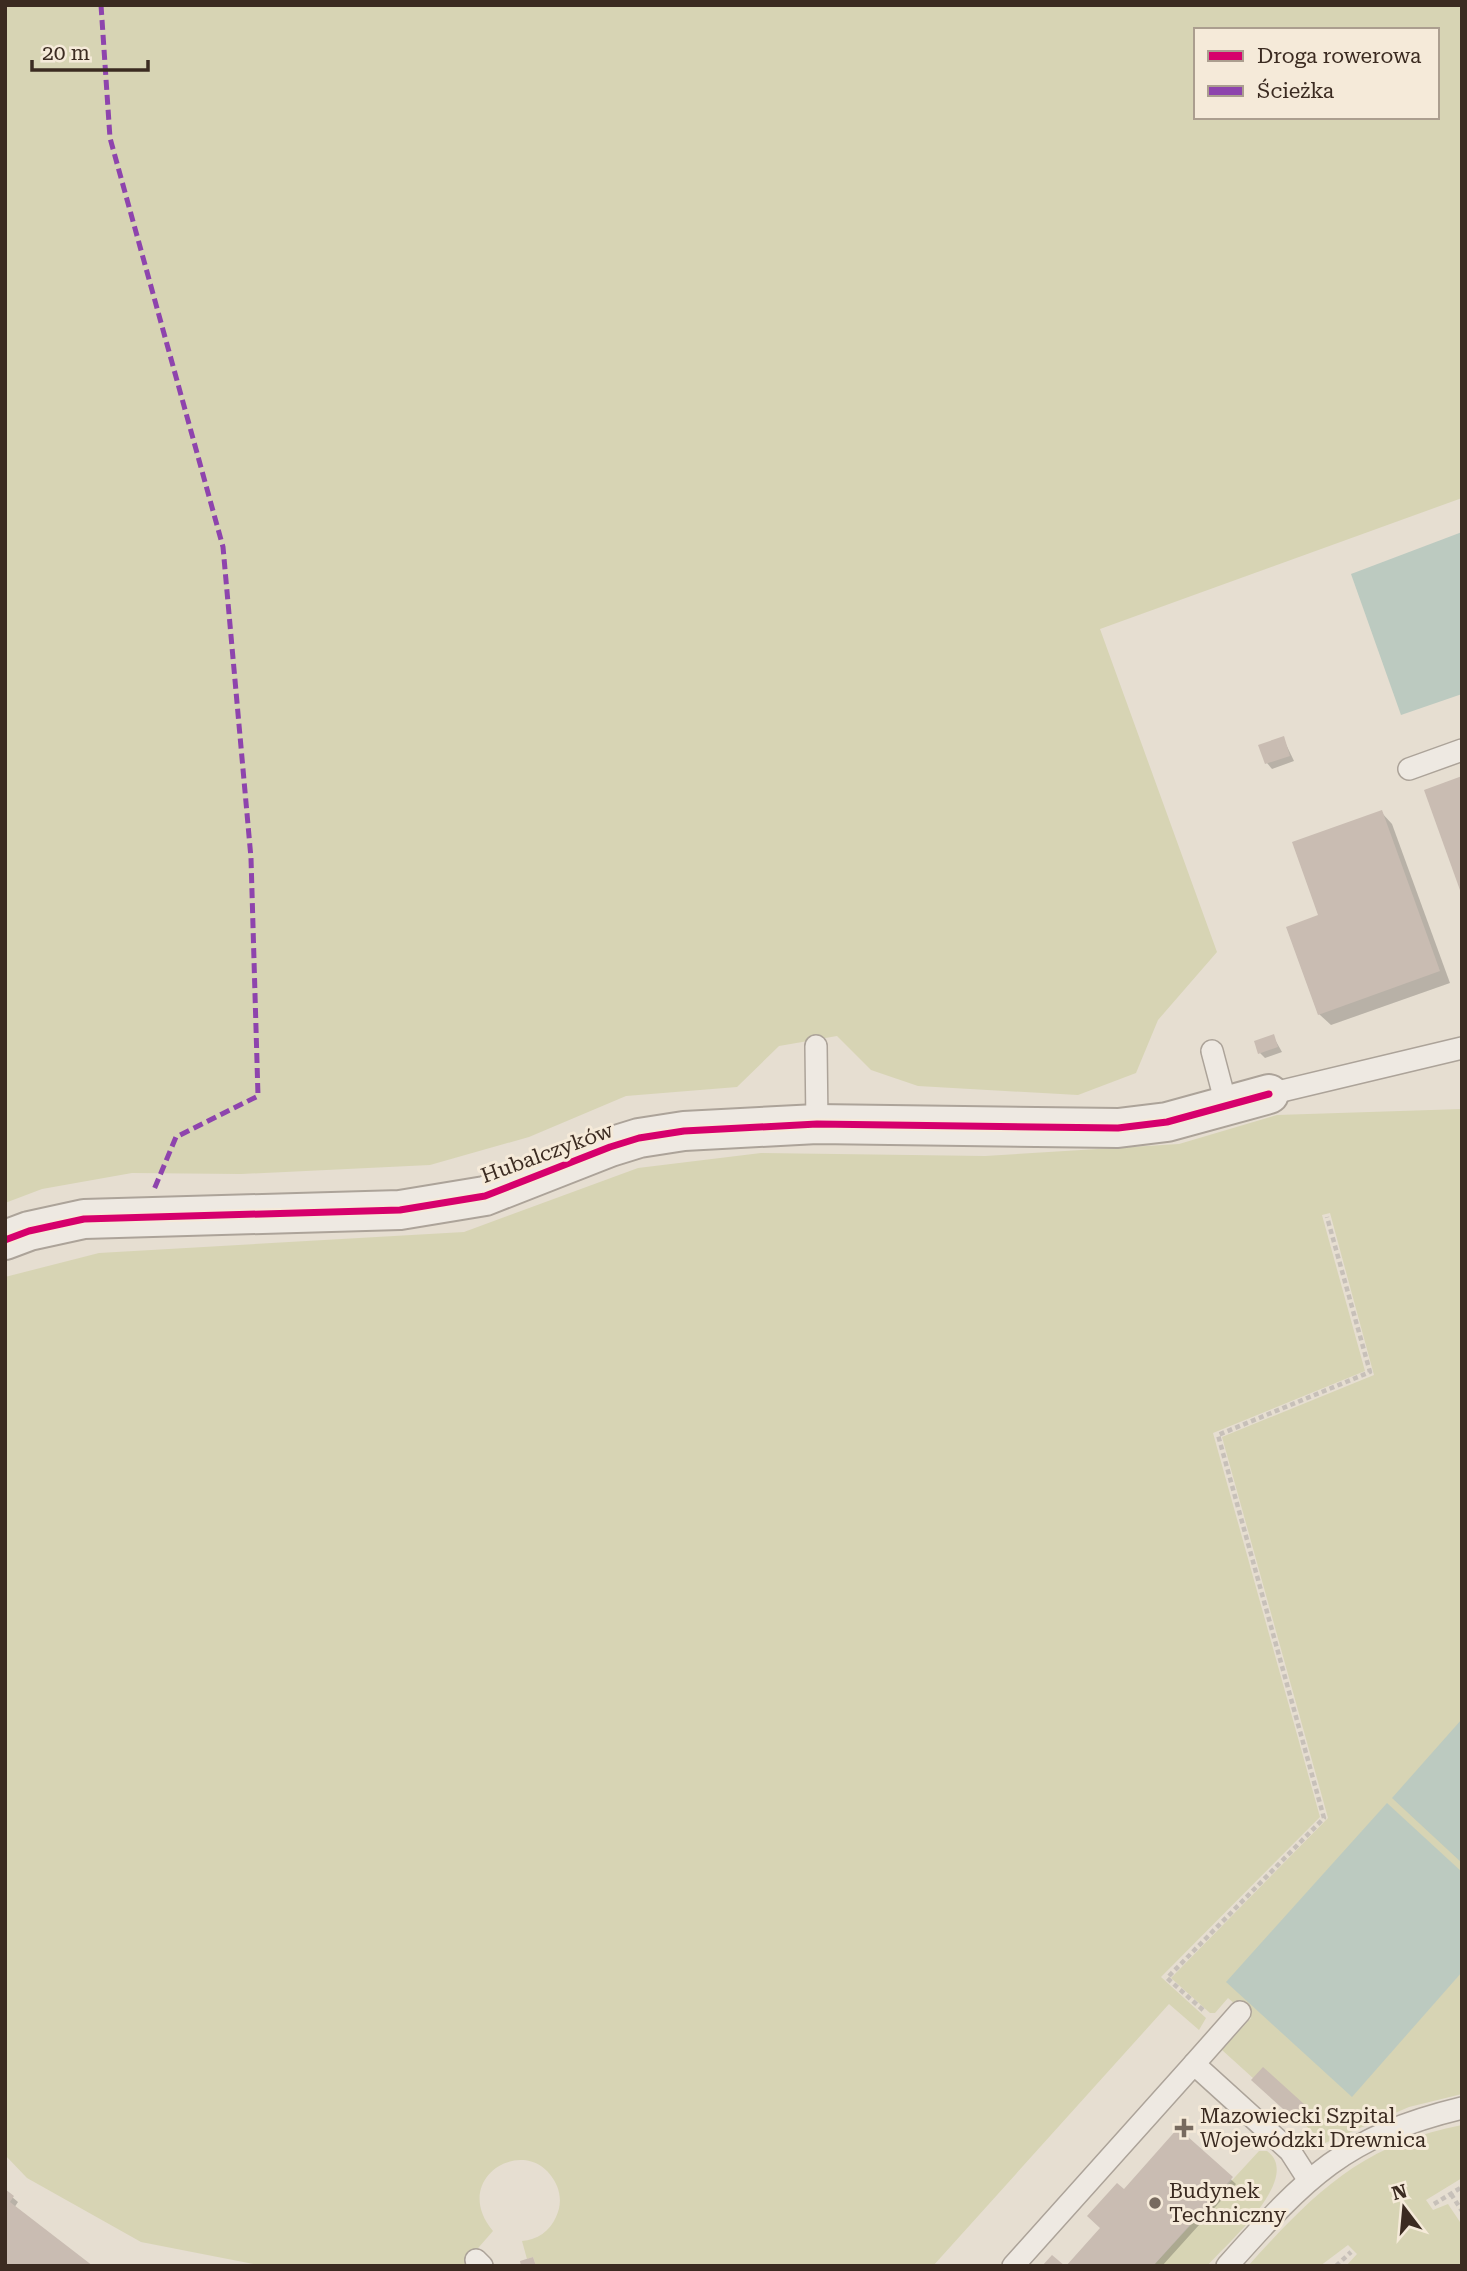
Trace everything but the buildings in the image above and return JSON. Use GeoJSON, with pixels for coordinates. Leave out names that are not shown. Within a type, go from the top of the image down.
{"type":"FeatureCollection","features":[{"type":"Feature","properties":{"kind":"street","name":"Hubalczyków"},"geometry":{"type":"LineString","coordinates":[[5,1240],[29,1231],[84,1219],[400,1210],[440,1205],[485,1196],[639,1138],[723,1127],[817,1124],[1118,1128],[1167,1122],[1269,1094]]}},
{"type":"Feature","properties":{"kind":"lane"},"geometry":{"type":"LineString","coordinates":[[1409,769],[1462,750]]}},
{"type":"Feature","properties":{"kind":"lane"},"geometry":{"type":"LineString","coordinates":[[816,1046],[817,1124]]}},
{"type":"Feature","properties":{"kind":"lane"},"geometry":{"type":"LineString","coordinates":[[1269,1094],[1462,1048]]}},
{"type":"Feature","properties":{"kind":"lane"},"geometry":{"type":"LineString","coordinates":[[1212,1051],[1226,1104]]}},
{"type":"Feature","properties":{"kind":"lane"},"geometry":{"type":"LineString","coordinates":[[1013,2266],[1240,2012]]}},
{"type":"Feature","properties":{"kind":"lane"},"geometry":{"type":"LineString","coordinates":[[1194,2064],[1290,2151],[1308,2179]]}},
{"type":"Feature","properties":{"kind":"lane"},"geometry":{"type":"LineString","coordinates":[[1227,2266],[1308,2179],[1351,2148],[1380,2133],[1462,2108]]}},
{"type":"Feature","properties":{"kind":"path"},"geometry":{"type":"LineString","coordinates":[[1224,2029],[1167,1978],[1324,1818],[1218,1435],[1370,1372],[1327,1217]]}},
{"type":"Feature","properties":{"kind":"path"},"geometry":{"type":"LineString","coordinates":[[1434,2204],[1462,2188]]}},
{"type":"Feature","properties":{"kind":"path"},"geometry":{"type":"LineString","coordinates":[[1451,2194],[1462,2211]]}},
{"type":"Feature","properties":{"kind":"path"},"geometry":{"type":"LineString","coordinates":[[1336,2266],[1351,2252]]}},
{"type":"Feature","properties":{"kind":"shaded area"},"geometry":{"type":"Polygon","coordinates":[[[5,5],[1462,5],[1462,498],[1100,629],[1217,952],[1158,1020],[1136,1073],[1078,1095],[918,1086],[871,1070],[837,1036],[779,1046],[737,1087],[626,1096],[529,1137],[430,1165],[241,1174],[132,1173],[42,1189],[5,1203],[5,5]]]}},
{"type":"Feature","properties":{"kind":"shaded area"},"geometry":{"type":"Polygon","coordinates":[[[1462,532],[1462,694],[1401,715],[1351,574],[1462,532]]]}},
{"type":"Feature","properties":{"kind":"shaded area"},"geometry":{"type":"Polygon","coordinates":[[[1462,1109],[1462,2094],[1409,2107],[1325,2143],[1222,2050],[1251,2018],[1228,1998],[1215,2013],[1210,2013],[1171,1978],[1328,1818],[1222,1437],[1374,1375],[1330,1213],[1322,1215],[1365,1371],[1213,1433],[1320,1817],[1161,1977],[1206,2018],[1199,2030],[1169,2004],[933,2266],[536,2266],[533,2257],[527,2259],[522,2241],[538,2237],[550,2227],[559,2209],[559,2194],[557,2186],[545,2169],[530,2161],[514,2161],[498,2166],[486,2178],[480,2193],[482,2211],[493,2231],[465,2263],[467,2266],[263,2266],[141,2242],[27,2178],[5,2155],[5,1277],[99,1253],[464,1232],[638,1168],[761,1153],[985,1156],[1179,1144],[1277,1115],[1462,1109]]]}},
{"type":"Feature","properties":{"kind":"shaded area"},"geometry":{"type":"Polygon","coordinates":[[[1462,1719],[1462,1863],[1392,1798],[1462,1719]]]}},
{"type":"Feature","properties":{"kind":"shaded area"},"geometry":{"type":"Polygon","coordinates":[[[1387,1803],[1462,1872],[1462,1972],[1352,2097],[1226,1982],[1387,1803]]]}},
{"type":"Feature","properties":{"kind":"shaded area"},"geometry":{"type":"Polygon","coordinates":[[[1462,2125],[1462,2178],[1426,2200],[1433,2210],[1448,2204],[1462,2225],[1462,2266],[1346,2266],[1357,2254],[1348,2245],[1320,2266],[1248,2266],[1318,2195],[1367,2159],[1396,2145],[1462,2125]]]}},
{"type":"Feature","properties":{"kind":"shaded area"},"geometry":{"type":"Polygon","coordinates":[[[1259,2151],[1267,2151],[1276,2163],[1276,2177],[1269,2194],[1244,2228],[1207,2266],[1153,2266],[1259,2151]]]}},
{"type":"Feature","properties":{"kind":"marked path"},"geometry":{"type":"LineString","coordinates":[[101,5],[110,138],[223,547],[251,858],[258,1096],[176,1137],[153,1192]]}},
{"type":"Feature","properties":{"kind":"cycle path"},"geometry":{"type":"LineString","coordinates":[[5,1240],[29,1231],[84,1219],[400,1210],[485,1196],[610,1147],[639,1138],[684,1131],[817,1124],[1118,1128],[1167,1122],[1269,1094]]}},
{"type":"Feature","properties":{"kind":"place","name":"Mazowiecki Szpital Wojewódzki Drewnica"},"geometry":{"type":"Point","coordinates":[1184,2128]}},
{"type":"Feature","properties":{"kind":"place","name":"Budynek Techniczny"},"geometry":{"type":"Point","coordinates":[1155,2203]}}]}
